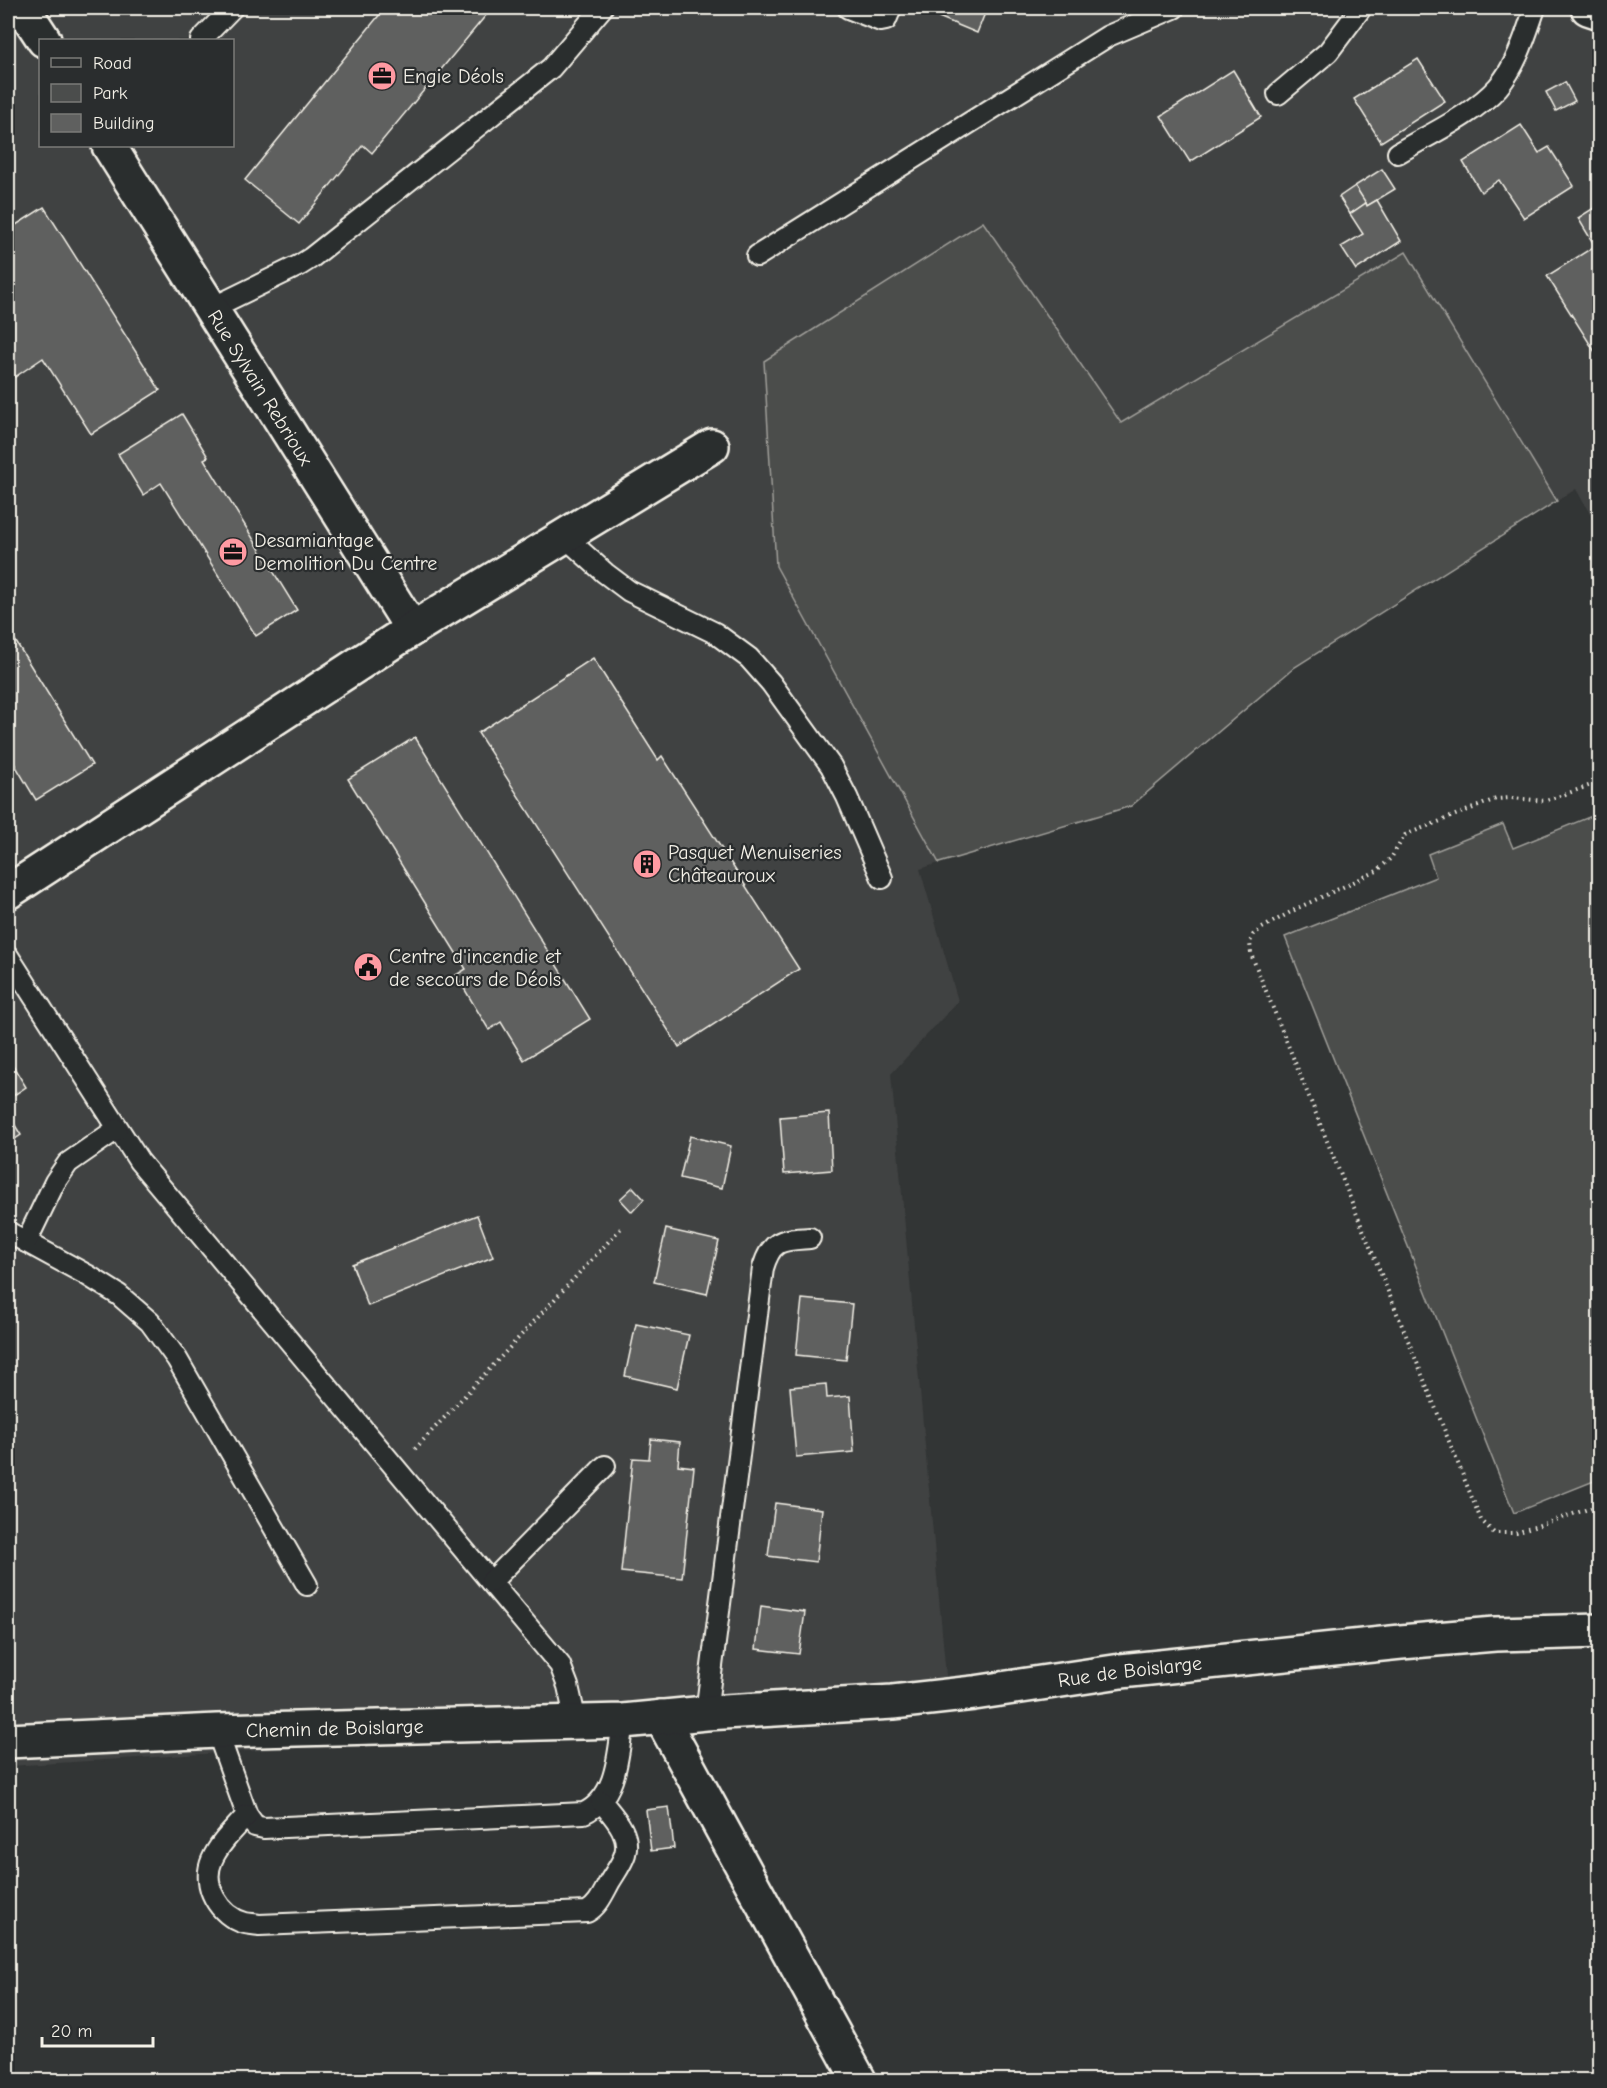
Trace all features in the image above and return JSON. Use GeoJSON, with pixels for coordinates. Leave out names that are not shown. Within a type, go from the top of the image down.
{"type":"FeatureCollection","features":[{"type":"Feature","properties":{"kind":"street"},"geometry":{"type":"LineString","coordinates":[[23,8],[43,39]]}},
{"type":"Feature","properties":{"kind":"street"},"geometry":{"type":"LineString","coordinates":[[1588,8],[1599,12]]}},
{"type":"Feature","properties":{"kind":"street","name":"Rue Sylvain Rebrioux"},"geometry":{"type":"LineString","coordinates":[[110,147],[412,628]]}},
{"type":"Feature","properties":{"kind":"street"},"geometry":{"type":"LineString","coordinates":[[8,892],[412,628],[712,446]]}},
{"type":"Feature","properties":{"kind":"street","name":"Rue de Boislarge"},"geometry":{"type":"LineString","coordinates":[[661,1718],[706,1713],[893,1702],[974,1693],[1121,1671],[1401,1642],[1495,1634],[1599,1631]]}},
{"type":"Feature","properties":{"kind":"street"},"geometry":{"type":"LineString","coordinates":[[661,1718],[859,2080]]}},
{"type":"Feature","properties":{"kind":"street","name":"Chemin de Boislarge"},"geometry":{"type":"LineString","coordinates":[[8,1741],[217,1731],[623,1721],[661,1718]]}},
{"type":"Feature","properties":{"kind":"lane"},"geometry":{"type":"LineString","coordinates":[[202,39],[232,8]]}},
{"type":"Feature","properties":{"kind":"lane"},"geometry":{"type":"LineString","coordinates":[[210,309],[311,258],[551,68],[602,8]]}},
{"type":"Feature","properties":{"kind":"lane"},"geometry":{"type":"LineString","coordinates":[[848,8],[881,21],[886,20],[891,8]]}},
{"type":"Feature","properties":{"kind":"lane"},"geometry":{"type":"LineString","coordinates":[[757,256],[1108,36],[1174,8]]}},
{"type":"Feature","properties":{"kind":"lane"},"geometry":{"type":"LineString","coordinates":[[1278,94],[1328,52],[1360,8]]}},
{"type":"Feature","properties":{"kind":"lane"},"geometry":{"type":"LineString","coordinates":[[1398,153],[1480,104],[1499,86],[1517,55],[1534,8]]}},
{"type":"Feature","properties":{"kind":"lane"},"geometry":{"type":"LineString","coordinates":[[564,536],[629,591],[715,633],[749,658],[771,682],[831,766],[882,878]]}},
{"type":"Feature","properties":{"kind":"lane"},"geometry":{"type":"LineString","coordinates":[[8,956],[138,1161],[560,1665],[568,1686],[576,1722]]}},
{"type":"Feature","properties":{"kind":"lane"},"geometry":{"type":"LineString","coordinates":[[26,1242],[55,1182],[68,1163],[117,1129]]}},
{"type":"Feature","properties":{"kind":"lane"},"geometry":{"type":"LineString","coordinates":[[8,1232],[119,1295],[150,1322],[177,1359],[307,1585]]}},
{"type":"Feature","properties":{"kind":"lane"},"geometry":{"type":"LineString","coordinates":[[706,1713],[763,1268],[766,1257],[775,1244],[783,1240],[810,1239]]}},
{"type":"Feature","properties":{"kind":"lane"},"geometry":{"type":"LineString","coordinates":[[491,1582],[605,1466]]}},
{"type":"Feature","properties":{"kind":"lane"},"geometry":{"type":"LineString","coordinates":[[217,1731],[247,1815],[255,1826],[276,1827],[584,1813],[601,1801],[611,1783],[623,1721]]}},
{"type":"Feature","properties":{"kind":"lane"},"geometry":{"type":"LineString","coordinates":[[247,1815],[217,1850],[211,1862],[209,1874],[214,1899],[233,1918],[245,1923],[587,1912],[598,1902],[625,1855],[623,1831],[601,1801]]}},
{"type":"Feature","properties":{"kind":"path"},"geometry":{"type":"LineString","coordinates":[[1599,782],[1546,801],[1496,799],[1406,835],[1391,858],[1377,872],[1262,928],[1253,935],[1250,942],[1251,954],[1481,1520],[1494,1533],[1516,1533],[1599,1505]]}},
{"type":"Feature","properties":{"kind":"path"},"geometry":{"type":"LineString","coordinates":[[396,1469],[623,1226]]}},
{"type":"Feature","properties":{"kind":"shaded area"},"geometry":{"type":"Polygon","coordinates":[[[8,8],[1599,8],[1599,530],[1576,489],[1557,501],[1406,252],[1121,423],[983,222],[776,566],[939,863],[920,869],[958,1001],[891,1074],[949,1708],[8,1766],[8,8]]]}},
{"type":"Feature","properties":{"kind":"green space"},"geometry":{"type":"Polygon","coordinates":[[[983,222],[1121,423],[1406,252],[1557,501],[1295,667],[1131,806],[939,863],[776,566],[764,361],[983,222]]]}},
{"type":"Feature","properties":{"kind":"green space"},"geometry":{"type":"Polygon","coordinates":[[[1599,813],[1599,1479],[1514,1513],[1285,937],[1436,877],[1428,854],[1503,824],[1513,848],[1599,813]]]}},
{"type":"Feature","properties":{"kind":"building","name":"Engie Déols"},"geometry":{"type":"Polygon","coordinates":[[[385,8],[492,8],[372,153],[363,145],[299,224],[245,180],[385,8]]]}},
{"type":"Feature","properties":{"kind":"building"},"geometry":{"type":"Polygon","coordinates":[[[923,8],[987,8],[977,33],[922,10],[923,8]]]}},
{"type":"Feature","properties":{"kind":"building"},"geometry":{"type":"Polygon","coordinates":[[[1418,59],[1445,101],[1381,142],[1354,99],[1418,59]]]}},
{"type":"Feature","properties":{"kind":"building"},"geometry":{"type":"Polygon","coordinates":[[[1233,70],[1261,117],[1190,162],[1161,116],[1233,70]]]}},
{"type":"Feature","properties":{"kind":"building"},"geometry":{"type":"Polygon","coordinates":[[[1565,82],[1575,101],[1556,111],[1546,92],[1565,82]]]}},
{"type":"Feature","properties":{"kind":"building"},"geometry":{"type":"Polygon","coordinates":[[[1521,125],[1539,153],[1549,147],[1574,186],[1524,218],[1499,180],[1481,192],[1463,162],[1521,125]]]}},
{"type":"Feature","properties":{"kind":"building"},"geometry":{"type":"Polygon","coordinates":[[[1382,169],[1395,189],[1367,206],[1355,186],[1382,169]]]}},
{"type":"Feature","properties":{"kind":"building"},"geometry":{"type":"Polygon","coordinates":[[[1355,186],[1366,203],[1350,214],[1339,197],[1355,186]]]}},
{"type":"Feature","properties":{"kind":"building"},"geometry":{"type":"Polygon","coordinates":[[[1377,200],[1401,241],[1356,270],[1341,247],[1363,234],[1350,214],[1366,203],[1367,206],[1377,200]]]}},
{"type":"Feature","properties":{"kind":"building"},"geometry":{"type":"Polygon","coordinates":[[[1600,204],[1600,360],[1547,276],[1595,246],[1578,218],[1600,204]]]}},
{"type":"Feature","properties":{"kind":"building"},"geometry":{"type":"Polygon","coordinates":[[[44,207],[160,390],[91,434],[43,358],[15,377],[8,365],[8,230],[44,207]]]}},
{"type":"Feature","properties":{"kind":"building","name":"Desamiantage Demolition Du Centre"},"geometry":{"type":"Polygon","coordinates":[[[182,414],[208,457],[204,459],[297,610],[256,636],[161,483],[143,495],[118,454],[182,414]]]}},
{"type":"Feature","properties":{"kind":"building"},"geometry":{"type":"Polygon","coordinates":[[[8,629],[92,765],[36,800],[8,753],[8,629]]]}},
{"type":"Feature","properties":{"kind":"building","name":"Pasquet Menuiseries Châteauroux"},"geometry":{"type":"Polygon","coordinates":[[[593,658],[658,760],[662,756],[799,969],[679,1047],[478,733],[593,658]]]}},
{"type":"Feature","properties":{"kind":"building"},"geometry":{"type":"Polygon","coordinates":[[[415,737],[590,1019],[524,1060],[501,1022],[489,1030],[456,975],[466,969],[348,779],[415,737]]]}},
{"type":"Feature","properties":{"kind":"building"},"geometry":{"type":"Polygon","coordinates":[[[8,1058],[26,1087],[8,1099],[8,1058]]]}},
{"type":"Feature","properties":{"kind":"building"},"geometry":{"type":"Polygon","coordinates":[[[829,1113],[832,1170],[784,1174],[780,1117],[829,1113]]]}},
{"type":"Feature","properties":{"kind":"building"},"geometry":{"type":"Polygon","coordinates":[[[8,1114],[21,1135],[9,1143],[8,1140],[8,1114]]]}},
{"type":"Feature","properties":{"kind":"building"},"geometry":{"type":"Polygon","coordinates":[[[690,1136],[731,1146],[722,1188],[680,1178],[690,1136]]]}},
{"type":"Feature","properties":{"kind":"building"},"geometry":{"type":"Polygon","coordinates":[[[633,1187],[644,1199],[632,1212],[620,1199],[633,1187]]]}},
{"type":"Feature","properties":{"kind":"building"},"geometry":{"type":"Polygon","coordinates":[[[477,1215],[493,1257],[368,1306],[352,1264],[477,1215]]]}},
{"type":"Feature","properties":{"kind":"building"},"geometry":{"type":"Polygon","coordinates":[[[666,1229],[719,1241],[707,1294],[654,1282],[666,1229]]]}},
{"type":"Feature","properties":{"kind":"building"},"geometry":{"type":"Polygon","coordinates":[[[802,1299],[852,1304],[846,1360],[796,1355],[802,1299]]]}},
{"type":"Feature","properties":{"kind":"building"},"geometry":{"type":"Polygon","coordinates":[[[636,1324],[689,1335],[677,1388],[625,1376],[636,1324]]]}},
{"type":"Feature","properties":{"kind":"building"},"geometry":{"type":"Polygon","coordinates":[[[826,1384],[827,1398],[850,1396],[854,1452],[796,1457],[790,1387],[826,1384]]]}},
{"type":"Feature","properties":{"kind":"building"},"geometry":{"type":"Polygon","coordinates":[[[651,1439],[680,1442],[678,1465],[694,1467],[682,1578],[621,1572],[633,1458],[649,1459],[651,1439]]]}},
{"type":"Feature","properties":{"kind":"building"},"geometry":{"type":"Polygon","coordinates":[[[775,1503],[822,1509],[816,1562],[768,1556],[775,1503]]]}},
{"type":"Feature","properties":{"kind":"building"},"geometry":{"type":"Polygon","coordinates":[[[761,1606],[805,1612],[799,1654],[756,1649],[761,1606]]]}},
{"type":"Feature","properties":{"kind":"building"},"geometry":{"type":"Polygon","coordinates":[[[669,1807],[674,1848],[651,1851],[646,1810],[669,1807]]]}},
{"type":"Feature","properties":{"kind":"place","name":"Engie Déols"},"geometry":{"type":"Point","coordinates":[382,76]}},
{"type":"Feature","properties":{"kind":"place","name":"Desamiantage Demolition Du Centre"},"geometry":{"type":"Point","coordinates":[233,552]}},
{"type":"Feature","properties":{"kind":"place","name":"Pasquet Menuiseries Châteauroux"},"geometry":{"type":"Point","coordinates":[647,864]}},
{"type":"Feature","properties":{"kind":"place","name":"Centre d'incendie et de secours de Déols"},"geometry":{"type":"Point","coordinates":[368,967]}}]}
